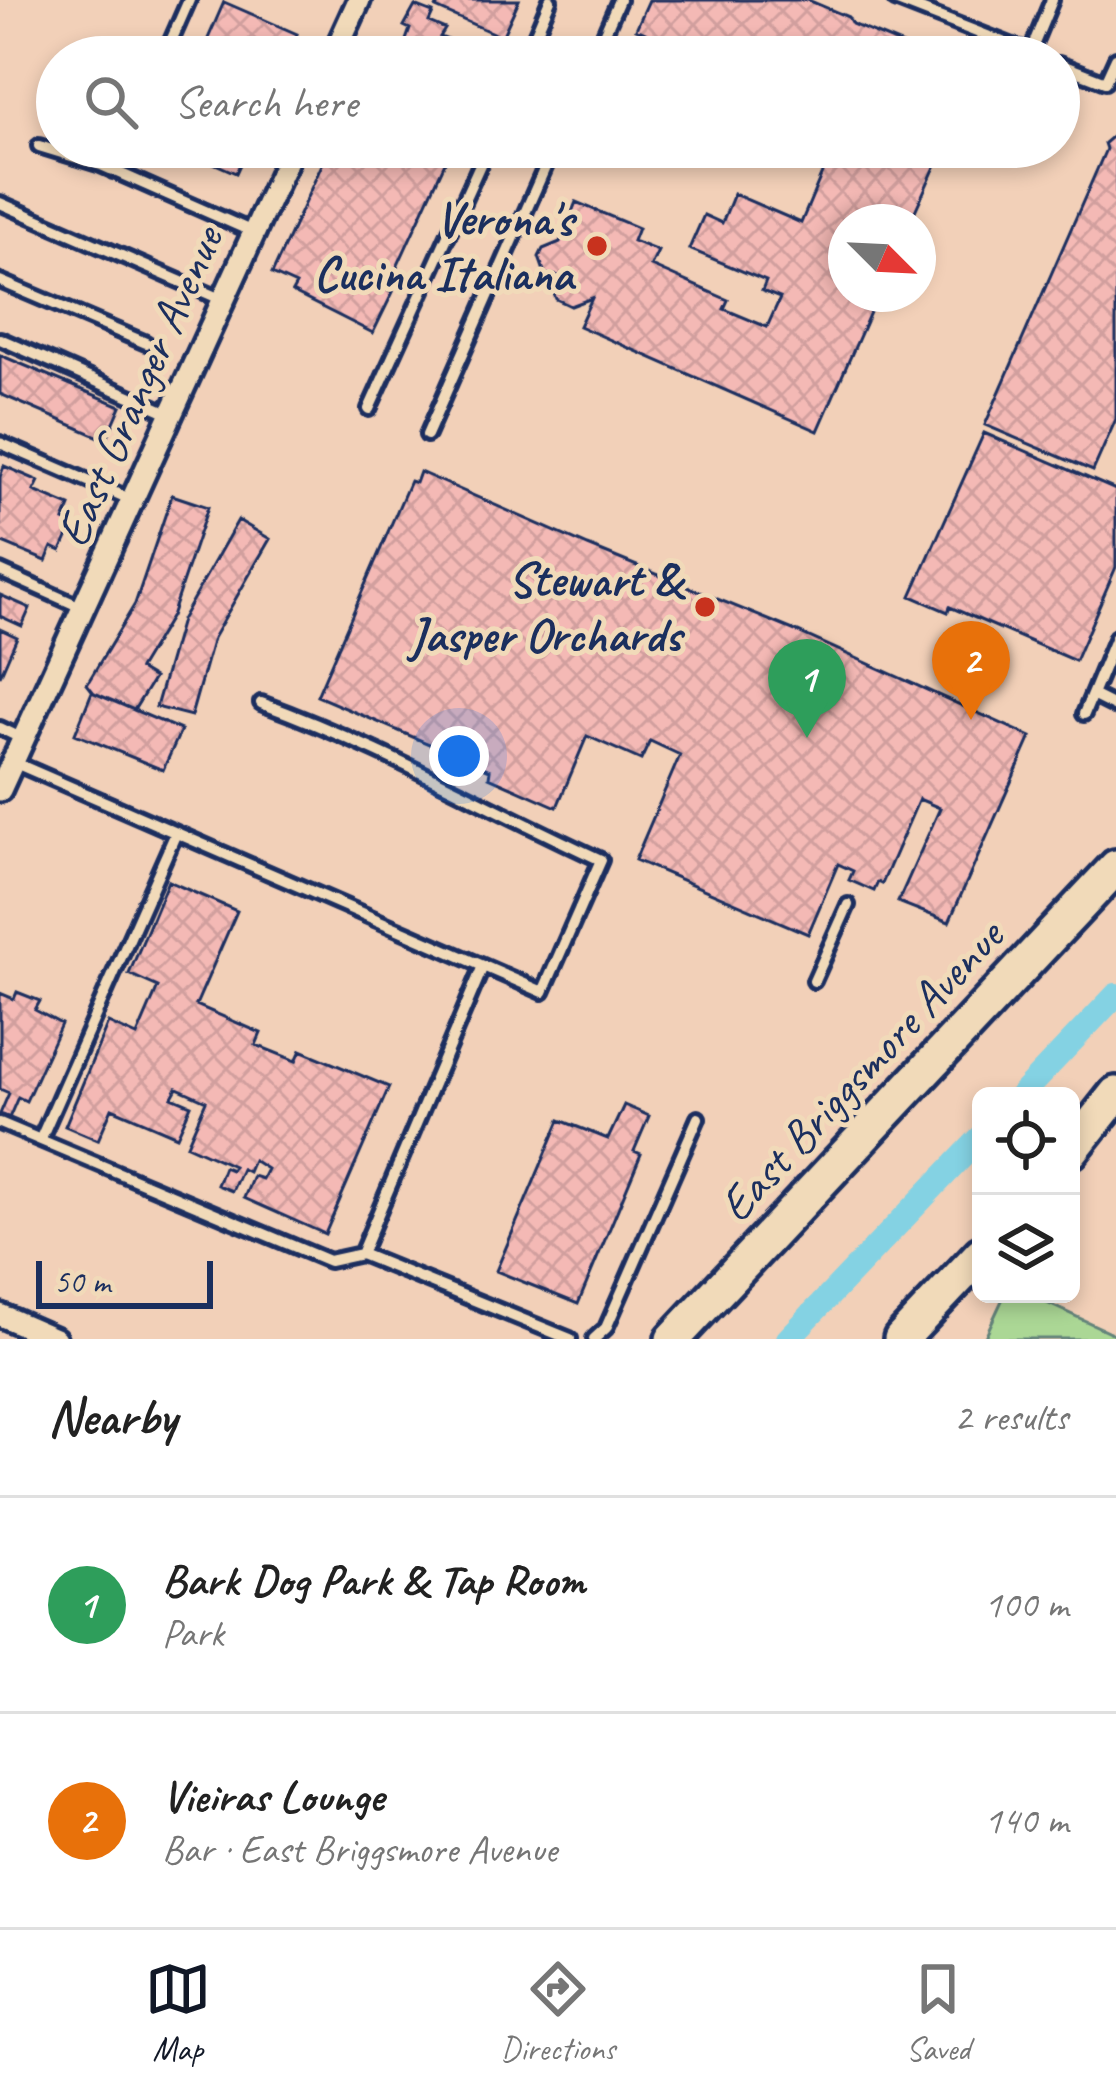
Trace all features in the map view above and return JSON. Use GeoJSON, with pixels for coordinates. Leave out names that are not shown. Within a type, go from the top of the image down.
{"type":"FeatureCollection","features":[{"type":"Feature","properties":{"kind":"main road","name":"East Briggsmore Avenue"},"geometry":{"type":"LineString","coordinates":[[673,1339],[1116,867]]}},
{"type":"Feature","properties":{"kind":"main road"},"geometry":{"type":"LineString","coordinates":[[1080,1140],[1116,1094]]}},
{"type":"Feature","properties":{"kind":"main road"},"geometry":{"type":"LineString","coordinates":[[901,1339],[972,1264]]}},
{"type":"Feature","properties":{"kind":"street"},"geometry":{"type":"LineString","coordinates":[[343,36],[359,0]]}},
{"type":"Feature","properties":{"kind":"street","name":"East Granger Avenue"},"geometry":{"type":"LineString","coordinates":[[0,790],[283,168]]}},
{"type":"Feature","properties":{"kind":"street"},"geometry":{"type":"LineString","coordinates":[[0,1315],[55,1339]]}},
{"type":"Feature","properties":{"kind":"lane"},"geometry":{"type":"LineString","coordinates":[[173,36],[189,0]]}},
{"type":"Feature","properties":{"kind":"lane"},"geometry":{"type":"LineString","coordinates":[[535,36],[550,0]]}},
{"type":"Feature","properties":{"kind":"lane"},"geometry":{"type":"LineString","coordinates":[[603,36],[619,0]]}},
{"type":"Feature","properties":{"kind":"lane"},"geometry":{"type":"LineString","coordinates":[[895,0],[987,36]]}},
{"type":"Feature","properties":{"kind":"lane"},"geometry":{"type":"LineString","coordinates":[[1041,36],[1052,0]]}},
{"type":"Feature","properties":{"kind":"lane"},"geometry":{"type":"LineString","coordinates":[[1080,72],[1105,82],[1116,58]]}},
{"type":"Feature","properties":{"kind":"lane"},"geometry":{"type":"LineString","coordinates":[[104,168],[254,232]]}},
{"type":"Feature","properties":{"kind":"lane"},"geometry":{"type":"LineString","coordinates":[[369,409],[478,168]]}},
{"type":"Feature","properties":{"kind":"lane"},"geometry":{"type":"LineString","coordinates":[[428,436],[545,168]]}},
{"type":"Feature","properties":{"kind":"lane"},"geometry":{"type":"LineString","coordinates":[[0,203],[223,300]]}},
{"type":"Feature","properties":{"kind":"lane"},"geometry":{"type":"LineString","coordinates":[[0,281],[146,344]]}},
{"type":"Feature","properties":{"kind":"lane"},"geometry":{"type":"LineString","coordinates":[[0,338],[171,414]]}},
{"type":"Feature","properties":{"kind":"lane"},"geometry":{"type":"LineString","coordinates":[[0,443],[132,500]]}},
{"type":"Feature","properties":{"kind":"lane"},"geometry":{"type":"LineString","coordinates":[[0,571],[82,608]]}},
{"type":"Feature","properties":{"kind":"lane"},"geometry":{"type":"LineString","coordinates":[[1084,714],[1110,669],[1116,637]]}},
{"type":"Feature","properties":{"kind":"lane"},"geometry":{"type":"LineString","coordinates":[[1092,695],[1116,706]]}},
{"type":"Feature","properties":{"kind":"lane"},"geometry":{"type":"LineString","coordinates":[[13,762],[543,992],[602,860],[447,788],[381,751],[261,704]]}},
{"type":"Feature","properties":{"kind":"lane"},"geometry":{"type":"LineString","coordinates":[[0,728],[23,739]]}},
{"type":"Feature","properties":{"kind":"lane"},"geometry":{"type":"LineString","coordinates":[[41,1138],[176,833]]}},
{"type":"Feature","properties":{"kind":"lane"},"geometry":{"type":"LineString","coordinates":[[814,981],[848,904]]}},
{"type":"Feature","properties":{"kind":"lane"},"geometry":{"type":"LineString","coordinates":[[361,1254],[483,966]]}},
{"type":"Feature","properties":{"kind":"lane"},"geometry":{"type":"LineString","coordinates":[[594,1339],[606,1328],[698,1118]]}},
{"type":"Feature","properties":{"kind":"lane"},"geometry":{"type":"LineString","coordinates":[[0,1123],[329,1261],[361,1254],[570,1339]]}},
{"type":"Feature","properties":{"kind":"green space"},"geometry":{"type":"Polygon","coordinates":[[[1001,1303],[1047,1303],[1116,1335],[1116,1339],[984,1339],[1001,1303]]]}},
{"type":"Feature","properties":{"kind":"building"},"geometry":{"type":"Polygon","coordinates":[[[440,0],[519,0],[502,36],[436,8],[440,0]]]}},
{"type":"Feature","properties":{"kind":"building"},"geometry":{"type":"Polygon","coordinates":[[[649,0],[808,0],[881,36],[650,36],[636,29],[649,0]]]}},
{"type":"Feature","properties":{"kind":"building"},"geometry":{"type":"Polygon","coordinates":[[[224,2],[297,34],[296,36],[209,36],[224,2]]]}},
{"type":"Feature","properties":{"kind":"building"},"geometry":{"type":"Polygon","coordinates":[[[415,6],[433,13],[429,22],[445,29],[441,36],[408,36],[410,29],[404,26],[415,6]]]}},
{"type":"Feature","properties":{"kind":"building"},"geometry":{"type":"Polygon","coordinates":[[[1116,133],[1116,419],[1093,471],[985,425],[1106,149],[1104,143],[1116,133]]]}},
{"type":"Feature","properties":{"kind":"building"},"geometry":{"type":"Polygon","coordinates":[[[320,168],[442,168],[387,289],[393,292],[373,333],[292,292],[296,285],[272,274],[320,168]]]}},
{"type":"Feature","properties":{"kind":"building"},"geometry":{"type":"Polygon","coordinates":[[[824,168],[934,168],[918,204],[828,204],[828,312],[870,312],[818,431],[579,326],[592,298],[571,306],[556,299],[552,289],[558,276],[545,274],[539,257],[543,249],[560,242],[576,202],[638,228],[633,241],[658,251],[651,266],[728,300],[724,309],[767,327],[780,298],[762,291],[766,281],[689,249],[704,215],[722,223],[734,194],[801,223],[824,168]]]}},
{"type":"Feature","properties":{"kind":"building"},"geometry":{"type":"Polygon","coordinates":[[[0,355],[121,406],[106,440],[0,394],[0,355]]]}},
{"type":"Feature","properties":{"kind":"building"},"geometry":{"type":"Polygon","coordinates":[[[984,433],[1116,490],[1116,567],[1075,661],[950,607],[948,612],[911,596],[984,433]]]}},
{"type":"Feature","properties":{"kind":"building"},"geometry":{"type":"Polygon","coordinates":[[[4,466],[39,481],[34,491],[70,506],[64,521],[73,524],[61,551],[52,547],[46,561],[0,542],[4,466]]]}},
{"type":"Feature","properties":{"kind":"building"},"geometry":{"type":"Polygon","coordinates":[[[420,472],[798,632],[1031,737],[949,922],[898,902],[940,808],[919,799],[882,884],[878,882],[874,891],[849,880],[853,871],[838,864],[808,934],[635,860],[680,755],[650,741],[641,760],[587,736],[557,807],[489,777],[490,770],[317,696],[410,481],[416,483],[420,472]]]}},
{"type":"Feature","properties":{"kind":"building"},"geometry":{"type":"Polygon","coordinates":[[[172,495],[208,507],[171,616],[139,669],[154,678],[134,710],[94,693],[87,684],[135,604],[172,495]]]}},
{"type":"Feature","properties":{"kind":"building"},"geometry":{"type":"Polygon","coordinates":[[[238,520],[270,539],[213,638],[191,716],[156,707],[181,620],[238,520]]]}},
{"type":"Feature","properties":{"kind":"building"},"geometry":{"type":"Polygon","coordinates":[[[0,595],[30,608],[22,626],[0,616],[0,595]]]}},
{"type":"Feature","properties":{"kind":"building"},"geometry":{"type":"Polygon","coordinates":[[[0,629],[17,637],[0,676],[0,629]]]}},
{"type":"Feature","properties":{"kind":"building"},"geometry":{"type":"Polygon","coordinates":[[[92,692],[181,730],[163,770],[75,734],[92,692]]]}},
{"type":"Feature","properties":{"kind":"building"},"geometry":{"type":"Polygon","coordinates":[[[168,881],[237,911],[196,1005],[261,1033],[256,1045],[296,1061],[301,1050],[389,1087],[325,1234],[244,1198],[253,1176],[262,1179],[267,1169],[253,1160],[248,1172],[242,1169],[232,1191],[217,1185],[224,1167],[231,1170],[233,1166],[187,1145],[206,1101],[177,1088],[172,1097],[191,1105],[177,1136],[112,1108],[98,1140],[65,1126],[108,1023],[137,1036],[158,987],[129,974],[168,881]]]}},
{"type":"Feature","properties":{"kind":"building"},"geometry":{"type":"Polygon","coordinates":[[[17,992],[40,1001],[35,1010],[61,1024],[26,1101],[18,1097],[9,1118],[0,1114],[9,1093],[0,1089],[0,993],[14,999],[17,992]]]}},
{"type":"Feature","properties":{"kind":"building"},"geometry":{"type":"Polygon","coordinates":[[[624,1105],[649,1116],[634,1151],[641,1154],[578,1304],[496,1271],[560,1120],[608,1139],[624,1105]]]}},
{"type":"Feature","properties":{"kind":"waterway"},"geometry":{"type":"LineString","coordinates":[[1029,1087],[1116,995]]}},
{"type":"Feature","properties":{"kind":"waterway"},"geometry":{"type":"LineString","coordinates":[[788,1339],[972,1146]]}},
{"type":"Feature","properties":{"kind":"place","name":"Verona's Cucina Italiana"},"geometry":{"type":"Point","coordinates":[597,246]}},
{"type":"Feature","properties":{"kind":"place","name":"Stewart & Jasper Orchards"},"geometry":{"type":"Point","coordinates":[705,607]}},
{"type":"Feature","properties":{"kind":"place","name":"Vieiras Lounge"},"geometry":{"type":"Point","coordinates":[971,720]}},
{"type":"Feature","properties":{"kind":"place","name":"Bark Dog Park & Tap Room"},"geometry":{"type":"Point","coordinates":[807,738]}}]}
